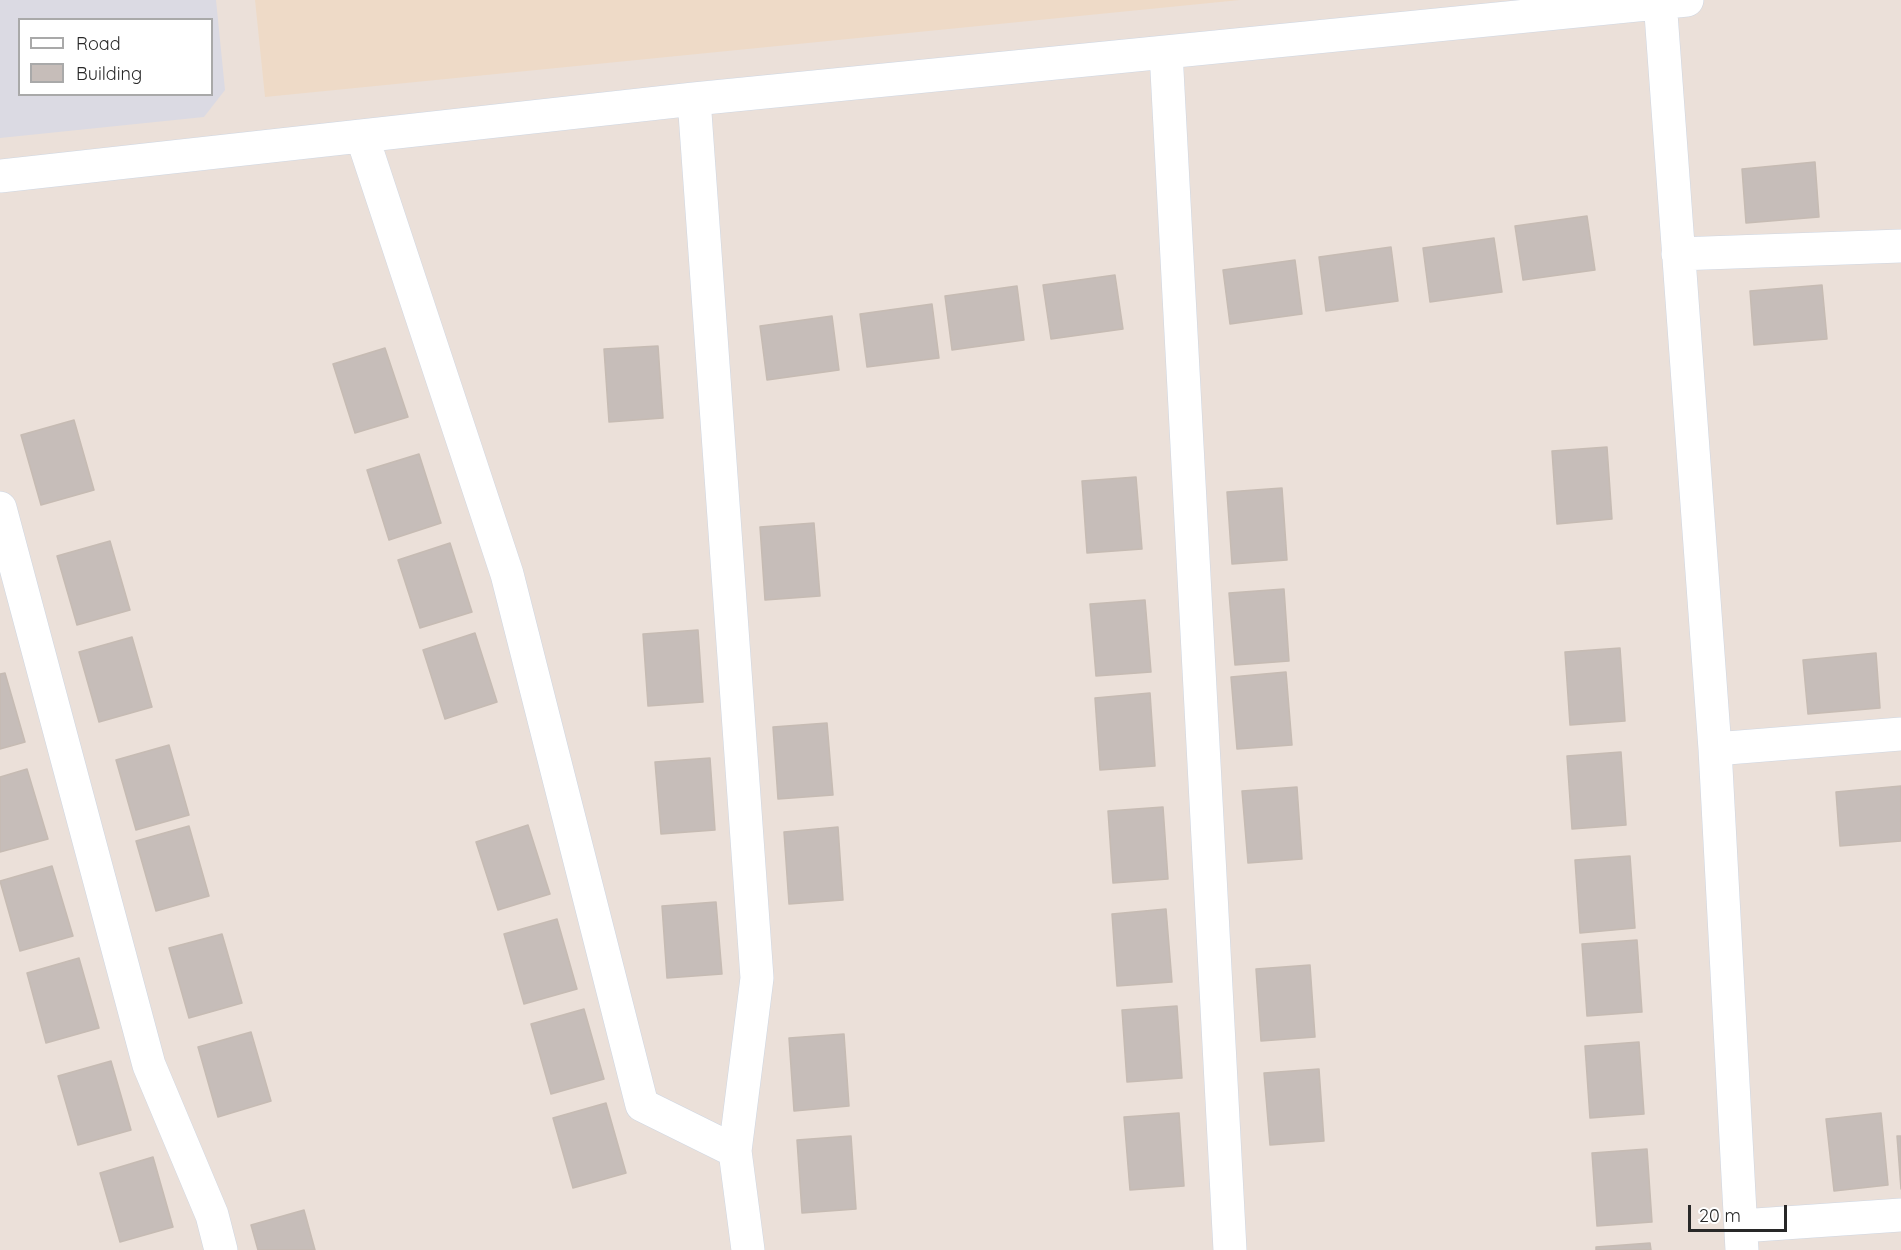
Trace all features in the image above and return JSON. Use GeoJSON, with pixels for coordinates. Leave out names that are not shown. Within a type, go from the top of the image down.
{"type":"FeatureCollection","features":[{"type":"Feature","properties":{"kind":"street"},"geometry":{"type":"LineString","coordinates":[[0,176],[694,99],[1669,1],[1678,255],[1715,749],[1741,1238],[1901,1215]]}},
{"type":"Feature","properties":{"kind":"street"},"geometry":{"type":"LineString","coordinates":[[1166,52],[1230,1250]]}},
{"type":"Feature","properties":{"kind":"street"},"geometry":{"type":"LineString","coordinates":[[694,99],[757,978],[735,1151],[748,1250]]}},
{"type":"Feature","properties":{"kind":"street"},"geometry":{"type":"LineString","coordinates":[[362,136],[507,574],[642,1105],[735,1151]]}},
{"type":"Feature","properties":{"kind":"street"},"geometry":{"type":"LineString","coordinates":[[1678,255],[1901,246]]}},
{"type":"Feature","properties":{"kind":"street"},"geometry":{"type":"LineString","coordinates":[[0,508],[149,1065],[212,1215],[221,1250]]}},
{"type":"Feature","properties":{"kind":"street"},"geometry":{"type":"LineString","coordinates":[[1715,749],[1901,734]]}},
{"type":"Feature","properties":{"kind":"shaded area"},"geometry":{"type":"Polygon","coordinates":[[[0,0],[216,0],[225,90],[204,117],[0,138],[0,0]]]}},
{"type":"Feature","properties":{"kind":"shaded area"},"geometry":{"type":"Polygon","coordinates":[[[255,0],[1240,0],[265,97],[255,0]]]}},
{"type":"Feature","properties":{"kind":"building"},"geometry":{"type":"Polygon","coordinates":[[[1815,162],[1819,217],[1746,223],[1742,169],[1815,162]]]}},
{"type":"Feature","properties":{"kind":"building"},"geometry":{"type":"Polygon","coordinates":[[[1587,216],[1595,270],[1523,280],[1515,226],[1587,216]]]}},
{"type":"Feature","properties":{"kind":"building"},"geometry":{"type":"Polygon","coordinates":[[[1494,238],[1502,292],[1430,302],[1423,248],[1494,238]]]}},
{"type":"Feature","properties":{"kind":"building"},"geometry":{"type":"Polygon","coordinates":[[[1391,247],[1398,301],[1326,311],[1319,257],[1391,247]]]}},
{"type":"Feature","properties":{"kind":"building"},"geometry":{"type":"Polygon","coordinates":[[[1295,260],[1302,314],[1230,324],[1223,270],[1295,260]]]}},
{"type":"Feature","properties":{"kind":"building"},"geometry":{"type":"Polygon","coordinates":[[[1115,275],[1123,329],[1051,339],[1043,285],[1115,275]]]}},
{"type":"Feature","properties":{"kind":"building"},"geometry":{"type":"Polygon","coordinates":[[[1822,285],[1827,339],[1754,345],[1750,291],[1822,285]]]}},
{"type":"Feature","properties":{"kind":"building"},"geometry":{"type":"Polygon","coordinates":[[[1017,286],[1024,340],[952,350],[945,296],[1017,286]]]}},
{"type":"Feature","properties":{"kind":"building"},"geometry":{"type":"Polygon","coordinates":[[[932,304],[939,358],[867,367],[860,314],[932,304]]]}},
{"type":"Feature","properties":{"kind":"building"},"geometry":{"type":"Polygon","coordinates":[[[832,316],[839,370],[767,380],[760,326],[832,316]]]}},
{"type":"Feature","properties":{"kind":"building"},"geometry":{"type":"Polygon","coordinates":[[[658,346],[663,418],[609,422],[604,349],[658,346]]]}},
{"type":"Feature","properties":{"kind":"building"},"geometry":{"type":"Polygon","coordinates":[[[385,348],[408,417],[355,433],[333,364],[385,348]]]}},
{"type":"Feature","properties":{"kind":"building"},"geometry":{"type":"Polygon","coordinates":[[[74,420],[94,490],[41,505],[21,435],[74,420]]]}},
{"type":"Feature","properties":{"kind":"building"},"geometry":{"type":"Polygon","coordinates":[[[1607,447],[1612,519],[1557,524],[1552,451],[1607,447]]]}},
{"type":"Feature","properties":{"kind":"building"},"geometry":{"type":"Polygon","coordinates":[[[419,454],[441,523],[389,540],[367,470],[419,454]]]}},
{"type":"Feature","properties":{"kind":"building"},"geometry":{"type":"Polygon","coordinates":[[[1136,477],[1142,549],[1087,553],[1082,481],[1136,477]]]}},
{"type":"Feature","properties":{"kind":"building"},"geometry":{"type":"Polygon","coordinates":[[[1282,488],[1287,560],[1232,564],[1227,492],[1282,488]]]}},
{"type":"Feature","properties":{"kind":"building"},"geometry":{"type":"Polygon","coordinates":[[[814,523],[820,596],[765,600],[760,527],[814,523]]]}},
{"type":"Feature","properties":{"kind":"building"},"geometry":{"type":"Polygon","coordinates":[[[110,541],[130,610],[77,625],[57,556],[110,541]]]}},
{"type":"Feature","properties":{"kind":"building"},"geometry":{"type":"Polygon","coordinates":[[[450,543],[472,612],[420,628],[398,560],[450,543]]]}},
{"type":"Feature","properties":{"kind":"building"},"geometry":{"type":"Polygon","coordinates":[[[1284,589],[1289,661],[1235,665],[1229,593],[1284,589]]]}},
{"type":"Feature","properties":{"kind":"building"},"geometry":{"type":"Polygon","coordinates":[[[1145,600],[1151,672],[1096,676],[1090,604],[1145,600]]]}},
{"type":"Feature","properties":{"kind":"building"},"geometry":{"type":"Polygon","coordinates":[[[698,630],[703,702],[648,706],[643,634],[698,630]]]}},
{"type":"Feature","properties":{"kind":"building"},"geometry":{"type":"Polygon","coordinates":[[[475,633],[497,702],[445,719],[423,650],[475,633]]]}},
{"type":"Feature","properties":{"kind":"building"},"geometry":{"type":"Polygon","coordinates":[[[132,637],[152,707],[99,722],[79,652],[132,637]]]}},
{"type":"Feature","properties":{"kind":"building"},"geometry":{"type":"Polygon","coordinates":[[[1620,648],[1625,721],[1570,725],[1565,652],[1620,648]]]}},
{"type":"Feature","properties":{"kind":"building"},"geometry":{"type":"Polygon","coordinates":[[[1876,653],[1880,708],[1808,714],[1803,660],[1876,653]]]}},
{"type":"Feature","properties":{"kind":"building"},"geometry":{"type":"Polygon","coordinates":[[[1286,672],[1292,745],[1237,749],[1231,677],[1286,672]]]}},
{"type":"Feature","properties":{"kind":"building"},"geometry":{"type":"Polygon","coordinates":[[[5,673],[25,742],[0,749],[0,674],[5,673]]]}},
{"type":"Feature","properties":{"kind":"building"},"geometry":{"type":"Polygon","coordinates":[[[1150,693],[1155,766],[1100,770],[1095,698],[1150,693]]]}},
{"type":"Feature","properties":{"kind":"building"},"geometry":{"type":"Polygon","coordinates":[[[827,723],[833,795],[778,799],[773,727],[827,723]]]}},
{"type":"Feature","properties":{"kind":"building"},"geometry":{"type":"Polygon","coordinates":[[[169,745],[189,815],[136,830],[116,760],[169,745]]]}},
{"type":"Feature","properties":{"kind":"building"},"geometry":{"type":"Polygon","coordinates":[[[1621,752],[1626,825],[1572,829],[1567,756],[1621,752]]]}},
{"type":"Feature","properties":{"kind":"building"},"geometry":{"type":"Polygon","coordinates":[[[710,758],[715,830],[661,834],[655,762],[710,758]]]}},
{"type":"Feature","properties":{"kind":"building"},"geometry":{"type":"Polygon","coordinates":[[[27,769],[48,839],[0,852],[0,777],[27,769]]]}},
{"type":"Feature","properties":{"kind":"building"},"geometry":{"type":"Polygon","coordinates":[[[1901,786],[1901,841],[1840,846],[1836,792],[1901,786]]]}},
{"type":"Feature","properties":{"kind":"building"},"geometry":{"type":"Polygon","coordinates":[[[1297,787],[1302,859],[1248,863],[1242,791],[1297,787]]]}},
{"type":"Feature","properties":{"kind":"building"},"geometry":{"type":"Polygon","coordinates":[[[1163,807],[1168,879],[1113,883],[1108,811],[1163,807]]]}},
{"type":"Feature","properties":{"kind":"building"},"geometry":{"type":"Polygon","coordinates":[[[528,825],[550,894],[498,910],[476,842],[528,825]]]}},
{"type":"Feature","properties":{"kind":"building"},"geometry":{"type":"Polygon","coordinates":[[[189,826],[209,896],[156,911],[136,841],[189,826]]]}},
{"type":"Feature","properties":{"kind":"building"},"geometry":{"type":"Polygon","coordinates":[[[838,827],[843,900],[789,904],[784,832],[838,827]]]}},
{"type":"Feature","properties":{"kind":"building"},"geometry":{"type":"Polygon","coordinates":[[[1630,856],[1635,928],[1580,933],[1575,860],[1630,856]]]}},
{"type":"Feature","properties":{"kind":"building"},"geometry":{"type":"Polygon","coordinates":[[[52,866],[73,936],[20,951],[0,881],[52,866]]]}},
{"type":"Feature","properties":{"kind":"building"},"geometry":{"type":"Polygon","coordinates":[[[716,902],[722,974],[667,978],[662,906],[716,902]]]}},
{"type":"Feature","properties":{"kind":"building"},"geometry":{"type":"Polygon","coordinates":[[[1166,909],[1172,982],[1117,986],[1112,914],[1166,909]]]}},
{"type":"Feature","properties":{"kind":"building"},"geometry":{"type":"Polygon","coordinates":[[[557,919],[577,989],[524,1004],[504,934],[557,919]]]}},
{"type":"Feature","properties":{"kind":"building"},"geometry":{"type":"Polygon","coordinates":[[[222,934],[242,1003],[189,1018],[169,948],[222,934]]]}},
{"type":"Feature","properties":{"kind":"building"},"geometry":{"type":"Polygon","coordinates":[[[1637,940],[1642,1012],[1587,1016],[1582,944],[1637,940]]]}},
{"type":"Feature","properties":{"kind":"building"},"geometry":{"type":"Polygon","coordinates":[[[79,958],[99,1028],[46,1043],[27,973],[79,958]]]}},
{"type":"Feature","properties":{"kind":"building"},"geometry":{"type":"Polygon","coordinates":[[[1310,965],[1315,1037],[1261,1041],[1256,969],[1310,965]]]}},
{"type":"Feature","properties":{"kind":"building"},"geometry":{"type":"Polygon","coordinates":[[[1177,1006],[1182,1078],[1127,1082],[1122,1010],[1177,1006]]]}},
{"type":"Feature","properties":{"kind":"building"},"geometry":{"type":"Polygon","coordinates":[[[584,1009],[604,1079],[551,1094],[531,1024],[584,1009]]]}},
{"type":"Feature","properties":{"kind":"building"},"geometry":{"type":"Polygon","coordinates":[[[251,1032],[271,1101],[218,1117],[198,1047],[251,1032]]]}},
{"type":"Feature","properties":{"kind":"building"},"geometry":{"type":"Polygon","coordinates":[[[844,1034],[849,1106],[794,1111],[789,1038],[844,1034]]]}},
{"type":"Feature","properties":{"kind":"building"},"geometry":{"type":"Polygon","coordinates":[[[1639,1042],[1644,1114],[1590,1118],[1585,1046],[1639,1042]]]}},
{"type":"Feature","properties":{"kind":"building"},"geometry":{"type":"Polygon","coordinates":[[[111,1061],[131,1130],[78,1145],[58,1076],[111,1061]]]}},
{"type":"Feature","properties":{"kind":"building"},"geometry":{"type":"Polygon","coordinates":[[[1319,1069],[1324,1141],[1270,1145],[1264,1073],[1319,1069]]]}},
{"type":"Feature","properties":{"kind":"building"},"geometry":{"type":"Polygon","coordinates":[[[606,1103],[626,1173],[573,1188],[553,1118],[606,1103]]]}},
{"type":"Feature","properties":{"kind":"building"},"geometry":{"type":"Polygon","coordinates":[[[1179,1113],[1184,1186],[1130,1190],[1124,1117],[1179,1113]]]}},
{"type":"Feature","properties":{"kind":"building"},"geometry":{"type":"Polygon","coordinates":[[[1881,1113],[1888,1185],[1834,1191],[1826,1119],[1881,1113]]]}},
{"type":"Feature","properties":{"kind":"building"},"geometry":{"type":"Polygon","coordinates":[[[851,1136],[856,1209],[802,1213],[797,1140],[851,1136]]]}},
{"type":"Feature","properties":{"kind":"building"},"geometry":{"type":"Polygon","coordinates":[[[1897,1136],[1901,1136],[1901,1189],[1897,1136]]]}},
{"type":"Feature","properties":{"kind":"building"},"geometry":{"type":"Polygon","coordinates":[[[1647,1149],[1652,1222],[1597,1226],[1592,1153],[1647,1149]]]}},
{"type":"Feature","properties":{"kind":"building"},"geometry":{"type":"Polygon","coordinates":[[[153,1157],[173,1227],[120,1242],[100,1173],[153,1157]]]}},
{"type":"Feature","properties":{"kind":"building"},"geometry":{"type":"Polygon","coordinates":[[[304,1210],[315,1250],[258,1250],[251,1225],[304,1210]]]}},
{"type":"Feature","properties":{"kind":"building"},"geometry":{"type":"Polygon","coordinates":[[[1650,1243],[1651,1250],[1596,1250],[1596,1247],[1650,1243]]]}}]}
